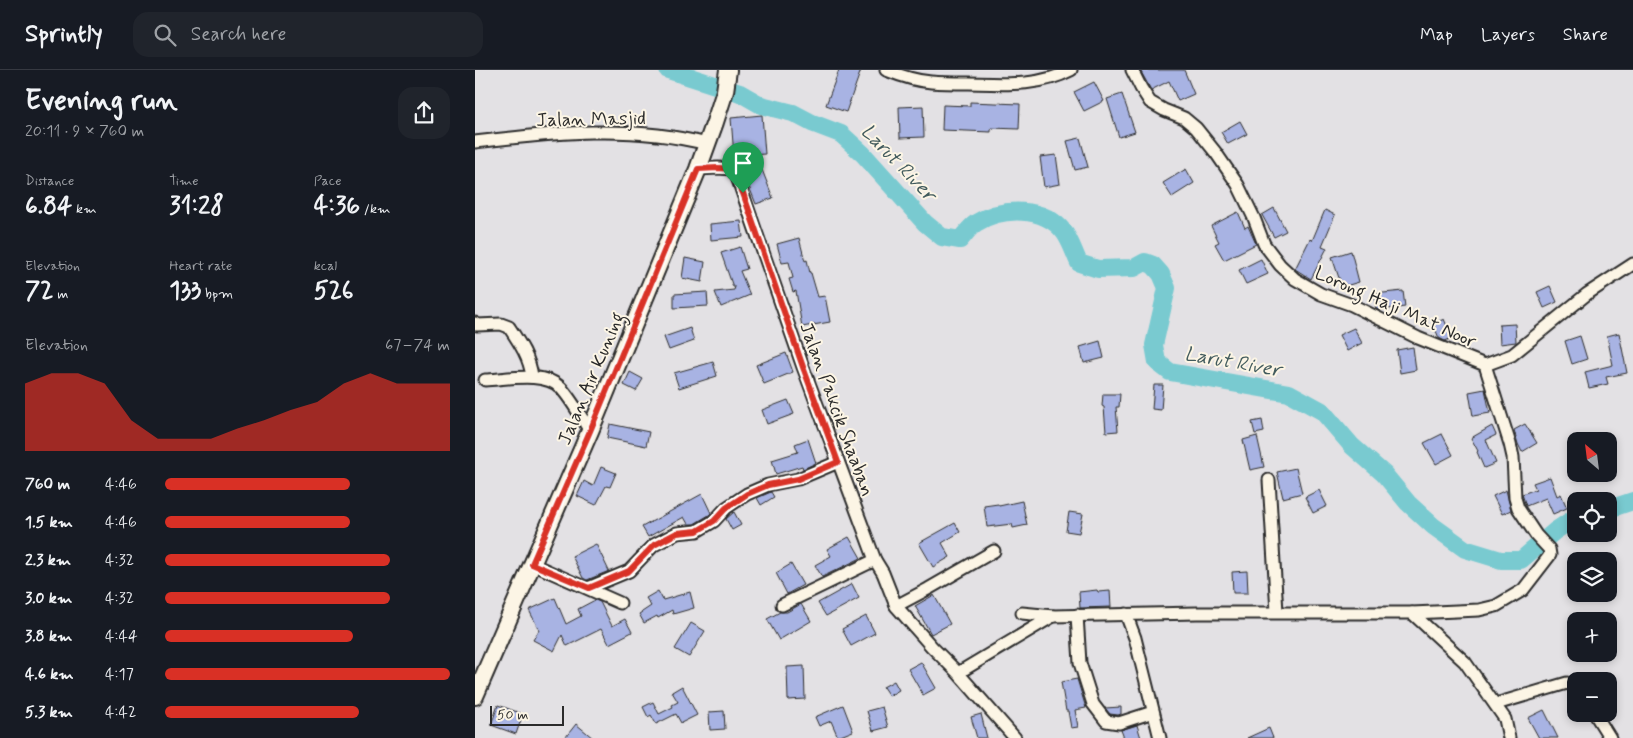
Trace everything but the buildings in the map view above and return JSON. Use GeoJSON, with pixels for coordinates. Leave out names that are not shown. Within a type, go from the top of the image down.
{"type":"FeatureCollection","features":[{"type":"Feature","properties":{"kind":"main road","name":"Jalan Air Kuning"},"geometry":{"type":"LineString","coordinates":[[475,696],[590,431],[698,169],[725,91],[728,70]]}},
{"type":"Feature","properties":{"kind":"street"},"geometry":{"type":"LineString","coordinates":[[886,70],[902,76],[930,82],[1012,84],[1053,78],[1071,70]]}},
{"type":"Feature","properties":{"kind":"street","name":"Lorong Haji Mat Noor"},"geometry":{"type":"LineString","coordinates":[[1132,70],[1150,102],[1184,118],[1216,153],[1238,185],[1264,244],[1279,265],[1295,279],[1321,294],[1352,306],[1418,338],[1485,365],[1511,451],[1515,498],[1518,508],[1536,535],[1549,549],[1550,555],[1523,590],[1495,606],[1479,610],[1412,613]]}},
{"type":"Feature","properties":{"kind":"street","name":"Jalan Masjid"},"geometry":{"type":"LineString","coordinates":[[475,142],[536,135],[599,131],[637,132],[707,144]]}},
{"type":"Feature","properties":{"kind":"street","name":"Jalan Pakcik Shaaban"},"geometry":{"type":"LineString","coordinates":[[698,169],[732,169],[737,178],[838,462],[875,560],[883,573],[896,606],[1015,738]]}},
{"type":"Feature","properties":{"kind":"street"},"geometry":{"type":"LineString","coordinates":[[1485,365],[1513,355],[1587,294],[1633,264]]}},
{"type":"Feature","properties":{"kind":"street"},"geometry":{"type":"LineString","coordinates":[[475,323],[477,325],[495,324],[509,327],[525,353],[531,368],[532,377]]}},
{"type":"Feature","properties":{"kind":"street"},"geometry":{"type":"LineString","coordinates":[[485,380],[532,377],[554,382],[561,388],[590,431]]}},
{"type":"Feature","properties":{"kind":"street"},"geometry":{"type":"LineString","coordinates":[[589,588],[629,571],[654,545],[677,533],[697,531],[714,521],[726,508],[747,494],[768,485],[798,479],[838,462]]}},
{"type":"Feature","properties":{"kind":"street"},"geometry":{"type":"LineString","coordinates":[[1269,480],[1277,612]]}},
{"type":"Feature","properties":{"kind":"street"},"geometry":{"type":"LineString","coordinates":[[896,606],[994,551]]}},
{"type":"Feature","properties":{"kind":"street"},"geometry":{"type":"LineString","coordinates":[[782,605],[875,560]]}},
{"type":"Feature","properties":{"kind":"street"},"geometry":{"type":"LineString","coordinates":[[532,564],[620,603]]}},
{"type":"Feature","properties":{"kind":"street"},"geometry":{"type":"LineString","coordinates":[[1023,612],[1053,616],[1277,612],[1412,613],[1465,662],[1505,719],[1509,730],[1509,738]]}},
{"type":"Feature","properties":{"kind":"street"},"geometry":{"type":"LineString","coordinates":[[1125,614],[1135,638],[1160,738]]}},
{"type":"Feature","properties":{"kind":"street"},"geometry":{"type":"LineString","coordinates":[[958,673],[1053,616]]}},
{"type":"Feature","properties":{"kind":"street"},"geometry":{"type":"LineString","coordinates":[[1077,616],[1080,663],[1093,704],[1106,721],[1119,723],[1153,712]]}},
{"type":"Feature","properties":{"kind":"street"},"geometry":{"type":"LineString","coordinates":[[1496,704],[1567,683]]}},
{"type":"Feature","properties":{"kind":"street"},"geometry":{"type":"LineString","coordinates":[[1600,722],[1610,738]]}},
{"type":"Feature","properties":{"kind":"waterway","name":"Larut River"},"geometry":{"type":"LineString","coordinates":[[668,70],[740,93],[761,105],[793,113],[812,123],[841,134],[863,154],[925,223],[942,237],[960,240],[974,225],[986,218],[998,214],[1022,212],[1045,217],[1056,223],[1071,243],[1079,263],[1098,269],[1134,268],[1145,262],[1153,265],[1161,274],[1167,288],[1154,345],[1157,362],[1170,372],[1289,393],[1322,411],[1352,446],[1384,474],[1408,503],[1433,526],[1465,549],[1501,560],[1521,560],[1567,523]]}},
{"type":"Feature","properties":{"kind":"waterway","name":"Larut River"},"geometry":{"type":"LineString","coordinates":[[1617,506],[1633,501]]}},
{"type":"Feature","properties":{"kind":"route"},"geometry":{"type":"LineString","coordinates":[[698,169],[732,169],[743,193],[838,462],[798,479],[768,485],[747,494],[726,508],[714,521],[697,531],[677,533],[654,545],[629,571],[589,588],[532,564],[590,431],[698,169]]}}]}
